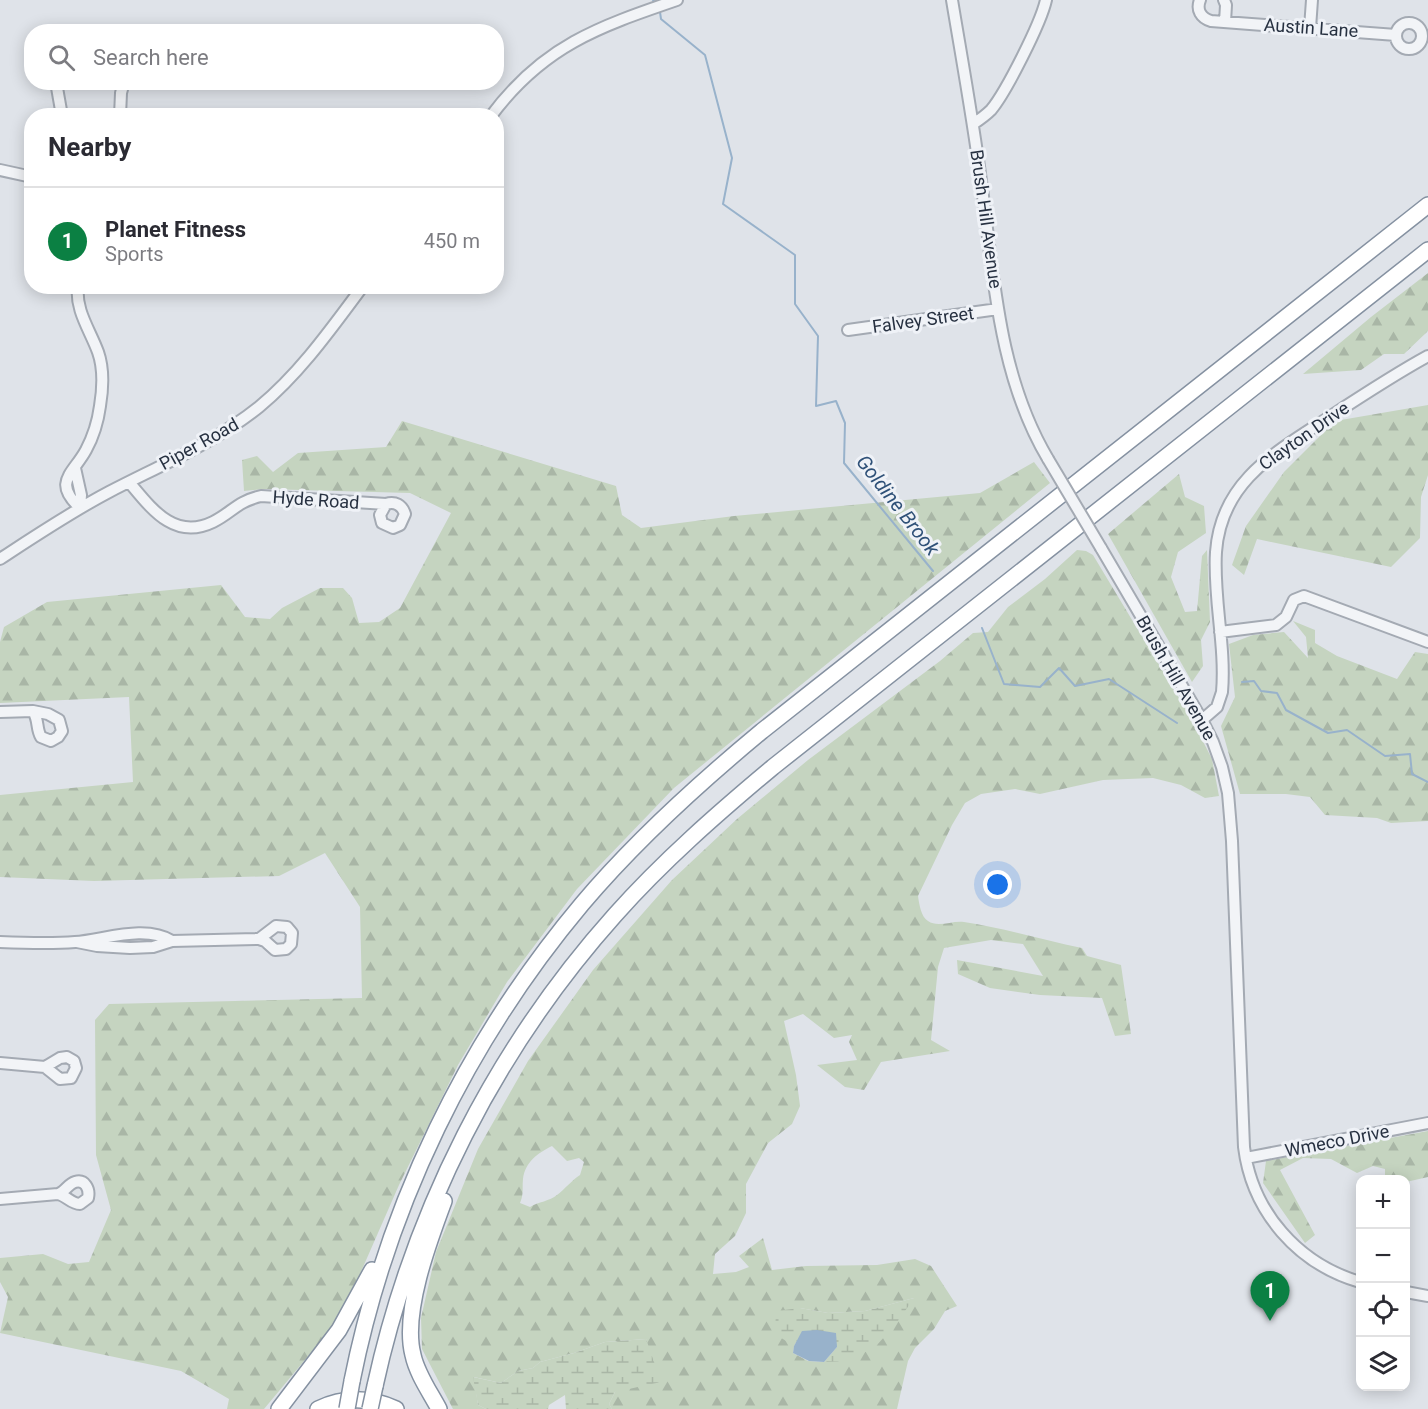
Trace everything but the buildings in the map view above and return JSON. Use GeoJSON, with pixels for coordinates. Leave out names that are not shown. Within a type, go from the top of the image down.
{"type":"FeatureCollection","features":[{"type":"Feature","properties":{"kind":"highway"},"geometry":{"type":"LineString","coordinates":[[279,1409],[326,1350],[352,1310],[458,1086],[516,992],[583,903],[658,822],[719,767],[784,714],[1428,206]]}},
{"type":"Feature","properties":{"kind":"highway"},"geometry":{"type":"LineString","coordinates":[[370,1409],[392,1320],[418,1242],[438,1191],[474,1117],[515,1047],[562,980],[627,903],[691,838],[752,784],[1428,250]]}},
{"type":"Feature","properties":{"kind":"highway"},"geometry":{"type":"LineString","coordinates":[[439,1409],[414,1360],[410,1343],[410,1324],[428,1250],[474,1117]]}},
{"type":"Feature","properties":{"kind":"highway"},"geometry":{"type":"LineString","coordinates":[[347,1409],[374,1292],[411,1186]]}},
{"type":"Feature","properties":{"kind":"highway"},"geometry":{"type":"LineString","coordinates":[[318,1409],[339,1401],[361,1400],[396,1409]]}},
{"type":"Feature","properties":{"kind":"street"},"geometry":{"type":"LineString","coordinates":[[496,108],[526,75],[560,49],[611,23],[677,0]]}},
{"type":"Feature","properties":{"kind":"street","name":"Brush Hill Avenue"},"geometry":{"type":"LineString","coordinates":[[952,0],[998,309],[1017,395],[1029,425],[1202,720],[1220,760],[1230,806],[1246,1158],[1259,1198],[1270,1217],[1289,1241],[1323,1267],[1356,1280]]}},
{"type":"Feature","properties":{"kind":"street","name":"Brush Hill Avenue"},"geometry":{"type":"LineString","coordinates":[[972,124],[990,111],[998,101],[1032,36],[1046,0]]}},
{"type":"Feature","properties":{"kind":"street","name":"Austin Lane"},"geometry":{"type":"LineString","coordinates":[[1200,0],[1199,11],[1204,18],[1211,21],[1396,35]]}},
{"type":"Feature","properties":{"kind":"street"},"geometry":{"type":"LineString","coordinates":[[1224,0],[1226,22]]}},
{"type":"Feature","properties":{"kind":"street"},"geometry":{"type":"LineString","coordinates":[[1310,28],[1312,0]]}},
{"type":"Feature","properties":{"kind":"street"},"geometry":{"type":"LineString","coordinates":[[57,90],[61,108]]}},
{"type":"Feature","properties":{"kind":"street"},"geometry":{"type":"LineString","coordinates":[[120,108],[122,90]]}},
{"type":"Feature","properties":{"kind":"street"},"geometry":{"type":"LineString","coordinates":[[0,170],[24,175]]}},
{"type":"Feature","properties":{"kind":"street"},"geometry":{"type":"LineString","coordinates":[[78,294],[79,306],[98,354],[102,384],[100,409],[92,436],[75,468],[68,476],[69,497],[80,508]]}},
{"type":"Feature","properties":{"kind":"street","name":"Piper Road"},"geometry":{"type":"LineString","coordinates":[[0,559],[80,508],[219,434],[260,406],[308,359],[357,294]]}},
{"type":"Feature","properties":{"kind":"street","name":"Falvey Street"},"geometry":{"type":"LineString","coordinates":[[848,330],[998,309]]}},
{"type":"Feature","properties":{"kind":"street","name":"Clayton Drive"},"geometry":{"type":"LineString","coordinates":[[1202,720],[1215,710],[1221,696],[1222,674],[1216,572],[1218,537],[1224,514],[1242,484],[1259,466],[1286,444],[1428,356]]}},
{"type":"Feature","properties":{"kind":"street","name":"Hyde Road"},"geometry":{"type":"LineString","coordinates":[[129,482],[158,515],[172,524],[186,528],[214,522],[242,501],[261,496],[386,504]]}},
{"type":"Feature","properties":{"kind":"street"},"geometry":{"type":"LineString","coordinates":[[1220,632],[1276,625],[1286,617],[1294,600],[1304,596],[1428,642]]}},
{"type":"Feature","properties":{"kind":"street"},"geometry":{"type":"LineString","coordinates":[[0,712],[33,711]]}},
{"type":"Feature","properties":{"kind":"street"},"geometry":{"type":"LineString","coordinates":[[77,942],[104,936],[130,934],[162,936],[172,940]]}},
{"type":"Feature","properties":{"kind":"street"},"geometry":{"type":"LineString","coordinates":[[130,934],[130,948]]}},
{"type":"Feature","properties":{"kind":"street"},"geometry":{"type":"LineString","coordinates":[[0,942],[77,942],[104,947],[130,948],[153,946],[172,940],[260,939]]}},
{"type":"Feature","properties":{"kind":"street"},"geometry":{"type":"LineString","coordinates":[[0,1063],[45,1067]]}},
{"type":"Feature","properties":{"kind":"street","name":"Wmeco Drive"},"geometry":{"type":"LineString","coordinates":[[1246,1158],[1428,1123]]}},
{"type":"Feature","properties":{"kind":"street"},"geometry":{"type":"LineString","coordinates":[[0,1199],[58,1194]]}},
{"type":"Feature","properties":{"kind":"street"},"geometry":{"type":"LineString","coordinates":[[1410,1293],[1428,1296]]}},
{"type":"Feature","properties":{"kind":"green space"},"geometry":{"type":"Polygon","coordinates":[[[1428,273],[1428,331],[1404,354],[1384,354],[1361,370],[1303,374],[1371,317],[1428,273]]]}},
{"type":"Feature","properties":{"kind":"green space"},"geometry":{"type":"Polygon","coordinates":[[[1428,405],[1428,475],[1421,497],[1420,538],[1391,567],[1257,539],[1244,575],[1232,565],[1246,526],[1284,472],[1335,421],[1428,405]]]}},
{"type":"Feature","properties":{"kind":"green space"},"geometry":{"type":"Polygon","coordinates":[[[402,421],[616,486],[622,515],[641,528],[734,516],[980,493],[1034,462],[1050,483],[674,788],[577,889],[507,982],[458,1065],[399,1185],[360,1274],[329,1331],[264,1409],[227,1409],[229,1399],[181,1371],[0,1333],[8,1297],[0,1282],[0,1258],[43,1254],[68,1264],[89,1262],[111,1210],[96,1155],[95,1020],[109,1004],[362,998],[360,907],[325,853],[279,876],[94,881],[0,877],[0,795],[133,782],[129,697],[0,703],[0,642],[4,627],[47,602],[221,585],[245,617],[270,619],[282,608],[320,588],[343,588],[352,598],[359,623],[379,622],[400,608],[451,513],[410,493],[264,489],[244,491],[242,460],[257,456],[273,472],[298,453],[386,447],[402,421]]]}},
{"type":"Feature","properties":{"kind":"green space"},"geometry":{"type":"Polygon","coordinates":[[[1179,474],[1185,497],[1204,506],[1206,533],[1178,552],[1171,577],[1185,612],[1197,611],[1202,556],[1207,550],[1210,622],[1201,640],[1203,666],[1192,682],[1108,534],[1179,474]]]}},
{"type":"Feature","properties":{"kind":"green space"},"geometry":{"type":"Polygon","coordinates":[[[1077,550],[1093,555],[1191,718],[1212,759],[1219,796],[1205,798],[1181,785],[1153,778],[1103,780],[1040,794],[1015,789],[981,794],[965,803],[918,896],[924,916],[932,923],[964,922],[1009,931],[1082,948],[1087,956],[1121,965],[1131,1034],[1115,1036],[1102,998],[1040,995],[990,988],[958,974],[957,960],[1043,976],[1023,944],[991,940],[944,948],[938,967],[931,1040],[950,1051],[881,1062],[864,1090],[845,1087],[817,1065],[857,1060],[849,1042],[852,1035],[834,1038],[803,1014],[784,1021],[796,1075],[800,1106],[792,1124],[768,1143],[746,1184],[746,1213],[735,1236],[715,1254],[713,1274],[736,1272],[749,1267],[739,1256],[763,1238],[772,1270],[806,1266],[877,1265],[915,1259],[931,1266],[957,1306],[945,1311],[934,1329],[915,1348],[908,1361],[897,1409],[612,1409],[609,1404],[615,1392],[650,1355],[646,1339],[605,1342],[540,1362],[533,1368],[518,1371],[501,1383],[474,1377],[478,1405],[486,1409],[453,1409],[422,1349],[421,1318],[436,1252],[478,1149],[528,1061],[593,970],[672,880],[737,819],[808,760],[940,661],[973,633],[988,632],[1008,607],[1045,579],[1077,550]],[[552,1146],[537,1155],[526,1168],[520,1203],[530,1207],[551,1199],[580,1175],[584,1162],[579,1158],[567,1161],[552,1146]],[[914,1298],[865,1311],[828,1313],[800,1308],[793,1353],[808,1361],[824,1362],[914,1298]]]}},
{"type":"Feature","properties":{"kind":"green space"},"geometry":{"type":"Polygon","coordinates":[[[1293,621],[1315,630],[1315,643],[1337,656],[1397,679],[1415,652],[1428,654],[1428,821],[1391,823],[1377,818],[1325,815],[1310,797],[1286,794],[1240,794],[1221,726],[1235,697],[1229,644],[1253,635],[1284,632],[1308,658],[1306,637],[1293,621]]]}},
{"type":"Feature","properties":{"kind":"green space"},"geometry":{"type":"Polygon","coordinates":[[[1428,1131],[1428,1177],[1410,1181],[1410,1175],[1385,1175],[1385,1169],[1373,1166],[1357,1173],[1331,1159],[1303,1158],[1280,1170],[1315,1235],[1305,1243],[1263,1183],[1266,1161],[1428,1131]]]}},
{"type":"Feature","properties":{"kind":"green space"},"geometry":{"type":"Polygon","coordinates":[[[914,1298],[896,1324],[876,1346],[849,1361],[824,1362],[837,1347],[803,1331],[794,1346],[775,1334],[776,1311],[800,1308],[828,1313],[865,1311],[914,1298]]]}},
{"type":"Feature","properties":{"kind":"green space"},"geometry":{"type":"Polygon","coordinates":[[[646,1339],[661,1382],[615,1392],[609,1404],[612,1409],[566,1409],[565,1395],[549,1405],[548,1409],[486,1409],[478,1405],[473,1377],[501,1383],[518,1371],[533,1368],[540,1362],[605,1342],[646,1339]]]}},
{"type":"Feature","properties":{"kind":"water"},"geometry":{"type":"Polygon","coordinates":[[[817,1330],[836,1333],[837,1347],[824,1362],[809,1361],[793,1353],[802,1331],[817,1330]]]}},
{"type":"Feature","properties":{"kind":"waterway","name":"Goldine Brook"},"geometry":{"type":"LineString","coordinates":[[660,12],[661,19],[705,55],[732,158],[723,204],[795,255],[795,304],[818,336],[816,406],[836,401],[845,423],[844,463],[933,571]]}},
{"type":"Feature","properties":{"kind":"waterway","name":"Goldine Brook"},"geometry":{"type":"LineString","coordinates":[[982,628],[1004,684],[1040,687],[1059,668],[1075,686],[1109,679],[1177,723]]}},
{"type":"Feature","properties":{"kind":"waterway","name":"Goldine Brook"},"geometry":{"type":"LineString","coordinates":[[1242,682],[1254,681],[1261,691],[1277,693],[1286,710],[1328,733],[1347,730],[1385,756],[1410,754],[1412,774],[1428,782]]}},
{"type":"Feature","properties":{"kind":"place","name":"Planet Fitness"},"geometry":{"type":"Point","coordinates":[1270,1321]}}]}
